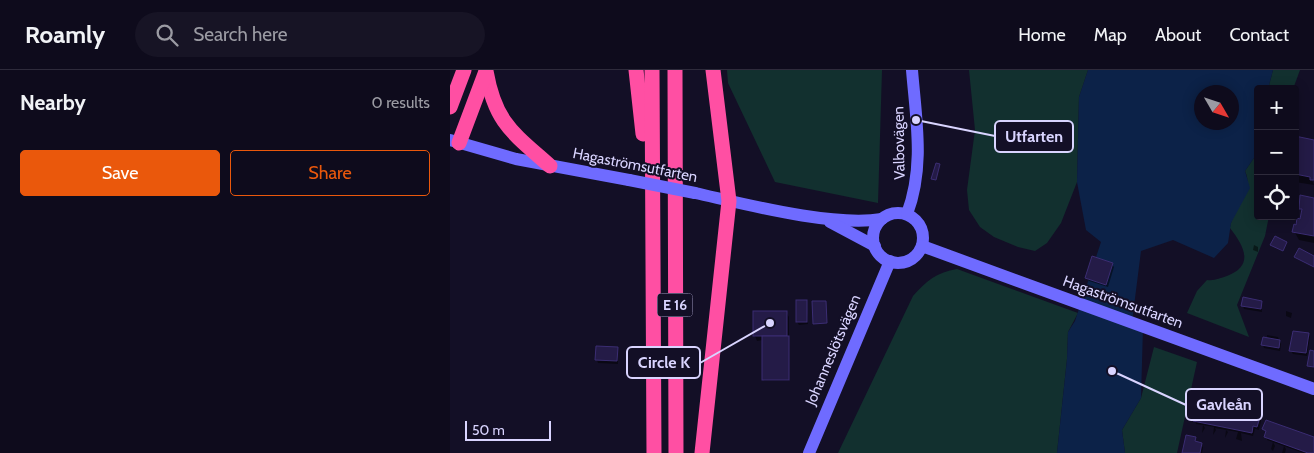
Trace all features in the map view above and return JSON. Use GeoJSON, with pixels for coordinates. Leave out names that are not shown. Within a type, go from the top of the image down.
{"type":"FeatureCollection","features":[{"type":"Feature","properties":{"kind":"highway"},"geometry":{"type":"LineString","coordinates":[[450,107],[464,70]]}},
{"type":"Feature","properties":{"kind":"highway"},"geometry":{"type":"LineString","coordinates":[[636,70],[651,222]]}},
{"type":"Feature","properties":{"kind":"highway","name":"E 16"},"geometry":{"type":"LineString","coordinates":[[652,70],[651,222],[654,453]]}},
{"type":"Feature","properties":{"kind":"highway","name":"E 16"},"geometry":{"type":"LineString","coordinates":[[675,70],[676,453]]}},
{"type":"Feature","properties":{"kind":"highway"},"geometry":{"type":"LineString","coordinates":[[702,453],[729,201],[713,70]]}},
{"type":"Feature","properties":{"kind":"highway"},"geometry":{"type":"LineString","coordinates":[[454,141],[486,71]]}},
{"type":"Feature","properties":{"kind":"highway"},"geometry":{"type":"LineString","coordinates":[[486,71],[490,91],[503,122],[550,166]]}},
{"type":"Feature","properties":{"kind":"main road","name":"Valbovägen"},"geometry":{"type":"LineString","coordinates":[[907,214],[916,190],[918,147],[912,70]]}},
{"type":"Feature","properties":{"kind":"main road","name":"Hagaströmsutfarten"},"geometry":{"type":"LineString","coordinates":[[454,141],[550,166],[816,216],[859,221],[882,219],[890,214],[907,214]]}},
{"type":"Feature","properties":{"kind":"main road"},"geometry":{"type":"LineString","coordinates":[[890,261],[905,262],[918,253],[922,246],[922,231],[919,224],[907,214]]}},
{"type":"Feature","properties":{"kind":"main road","name":"Hagaströmsutfarten"},"geometry":{"type":"LineString","coordinates":[[816,216],[843,227],[875,246],[878,252],[890,261]]}},
{"type":"Feature","properties":{"kind":"main road"},"geometry":{"type":"LineString","coordinates":[[875,246],[874,231],[882,219]]}},
{"type":"Feature","properties":{"kind":"main road","name":"Hagaströmsutfarten"},"geometry":{"type":"LineString","coordinates":[[922,246],[1314,389]]}},
{"type":"Feature","properties":{"kind":"main road","name":"Johanneslötsvägen"},"geometry":{"type":"LineString","coordinates":[[809,453],[890,261]]}},
{"type":"Feature","properties":{"kind":"green space"},"geometry":{"type":"Polygon","coordinates":[[[727,70],[882,70],[878,203],[775,182],[728,83],[727,70]]]}},
{"type":"Feature","properties":{"kind":"green space"},"geometry":{"type":"Polygon","coordinates":[[[969,70],[1088,70],[1079,97],[1077,182],[1061,223],[1047,243],[1035,251],[1018,247],[994,237],[980,227],[969,210],[967,190],[975,130],[969,70]]]}},
{"type":"Feature","properties":{"kind":"green space"},"geometry":{"type":"Polygon","coordinates":[[[1273,70],[1300,70],[1294,85],[1269,85],[1273,70]]]}},
{"type":"Feature","properties":{"kind":"green space"},"geometry":{"type":"Polygon","coordinates":[[[1254,158],[1254,220],[1268,220],[1265,236],[1237,305],[1249,337],[1187,313],[1197,291],[1207,280],[1217,279],[1235,272],[1244,261],[1243,249],[1230,228],[1247,186],[1245,171],[1254,158]]]}},
{"type":"Feature","properties":{"kind":"green space"},"geometry":{"type":"Polygon","coordinates":[[[957,269],[1078,313],[1068,332],[1057,453],[838,453],[913,296],[932,278],[944,272],[957,269]]]}},
{"type":"Feature","properties":{"kind":"green space"},"geometry":{"type":"Polygon","coordinates":[[[1154,347],[1197,362],[1177,453],[1125,453],[1122,430],[1141,398],[1154,347]]]}},
{"type":"Feature","properties":{"kind":"water"},"geometry":{"type":"Polygon","coordinates":[[[1088,70],[1273,70],[1269,85],[1254,85],[1254,158],[1245,171],[1250,188],[1231,223],[1228,243],[1214,258],[1173,240],[1141,251],[1132,322],[1143,327],[1141,398],[1122,430],[1125,453],[1057,453],[1068,332],[1075,321],[1101,242],[1086,230],[1077,182],[1079,97],[1088,70]]]}},
{"type":"Feature","properties":{"kind":"building"},"geometry":{"type":"Polygon","coordinates":[[[1299,137],[1314,140],[1314,180],[1310,180],[1310,177],[1299,175],[1299,137]]]}},
{"type":"Feature","properties":{"kind":"building"},"geometry":{"type":"Polygon","coordinates":[[[936,163],[940,164],[936,180],[931,179],[936,163]]]}},
{"type":"Feature","properties":{"kind":"building"},"geometry":{"type":"Polygon","coordinates":[[[1300,195],[1314,198],[1314,236],[1292,232],[1294,224],[1296,225],[1297,220],[1300,219],[1302,209],[1299,209],[1300,195]]]}},
{"type":"Feature","properties":{"kind":"building"},"geometry":{"type":"Polygon","coordinates":[[[1275,236],[1287,242],[1283,251],[1270,245],[1275,236]]]}},
{"type":"Feature","properties":{"kind":"building"},"geometry":{"type":"Polygon","coordinates":[[[1299,248],[1314,256],[1314,267],[1294,257],[1299,248]]]}},
{"type":"Feature","properties":{"kind":"building"},"geometry":{"type":"Polygon","coordinates":[[[1092,256],[1113,263],[1106,285],[1085,278],[1092,256]]]}},
{"type":"Feature","properties":{"kind":"building"},"geometry":{"type":"Polygon","coordinates":[[[1243,297],[1262,301],[1261,309],[1241,306],[1243,297]]]}},
{"type":"Feature","properties":{"kind":"building"},"geometry":{"type":"Polygon","coordinates":[[[796,300],[807,300],[807,322],[796,322],[796,300]]]}},
{"type":"Feature","properties":{"kind":"building"},"geometry":{"type":"Polygon","coordinates":[[[812,301],[826,301],[827,323],[813,324],[812,301]]]}},
{"type":"Feature","properties":{"kind":"building"},"geometry":{"type":"Polygon","coordinates":[[[753,311],[787,311],[787,336],[753,336],[753,311]]]}},
{"type":"Feature","properties":{"kind":"building"},"geometry":{"type":"Polygon","coordinates":[[[1293,331],[1309,333],[1306,353],[1289,351],[1293,331]]]}},
{"type":"Feature","properties":{"kind":"building"},"geometry":{"type":"Polygon","coordinates":[[[762,336],[789,336],[789,380],[762,380],[762,336]]]}},
{"type":"Feature","properties":{"kind":"building"},"geometry":{"type":"Polygon","coordinates":[[[1263,337],[1280,340],[1279,348],[1261,345],[1263,337]]]}},
{"type":"Feature","properties":{"kind":"building"},"geometry":{"type":"Polygon","coordinates":[[[596,346],[618,347],[617,361],[595,360],[596,346]]]}},
{"type":"Feature","properties":{"kind":"building"},"geometry":{"type":"Polygon","coordinates":[[[1310,350],[1314,351],[1314,367],[1307,366],[1310,350]]]}},
{"type":"Feature","properties":{"kind":"building"},"geometry":{"type":"Polygon","coordinates":[[[1192,403],[1260,417],[1257,427],[1253,426],[1252,433],[1193,421],[1195,414],[1190,413],[1192,403]]]}},
{"type":"Feature","properties":{"kind":"building"},"geometry":{"type":"Polygon","coordinates":[[[1266,420],[1314,437],[1314,453],[1308,453],[1264,437],[1266,431],[1262,429],[1266,420]]]}},
{"type":"Feature","properties":{"kind":"building"},"geometry":{"type":"Polygon","coordinates":[[[1186,435],[1196,437],[1195,441],[1202,443],[1200,453],[1182,453],[1186,435]]]}},
{"type":"Feature","properties":{"kind":"place","name":"Utfarten"},"geometry":{"type":"Point","coordinates":[916,120]}},
{"type":"Feature","properties":{"kind":"place","name":"Circle K"},"geometry":{"type":"Point","coordinates":[770,323]}},
{"type":"Feature","properties":{"kind":"place","name":"Gavleån"},"geometry":{"type":"Point","coordinates":[1112,371]}}]}
